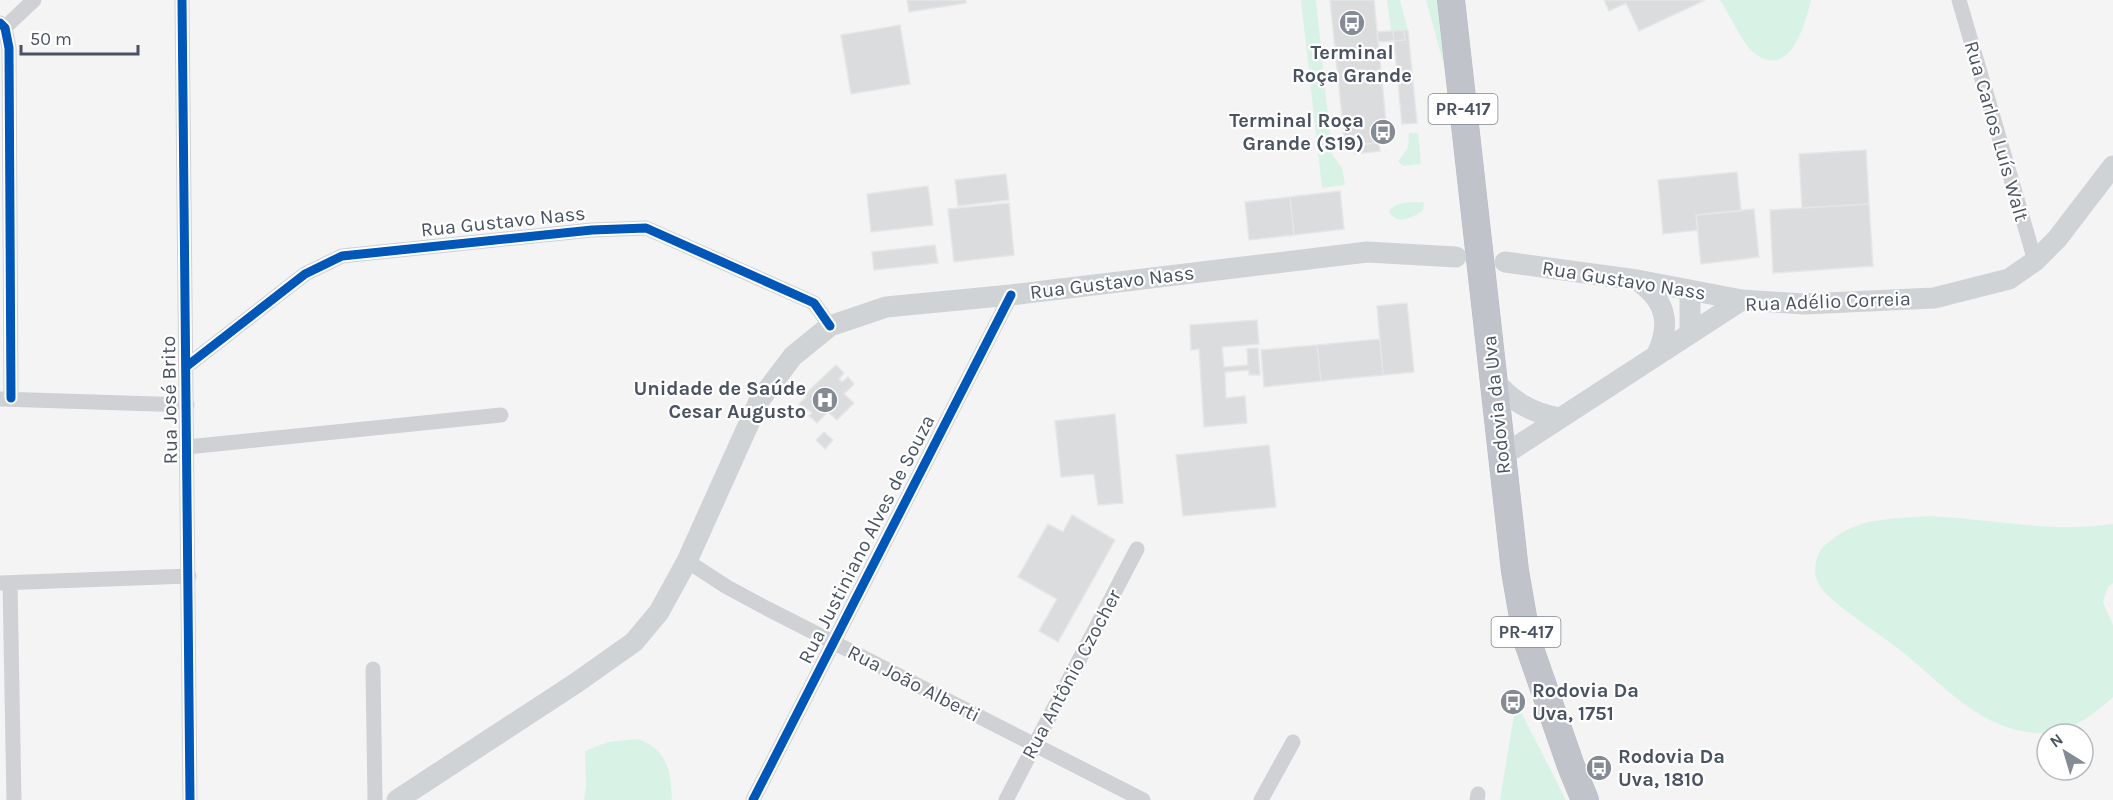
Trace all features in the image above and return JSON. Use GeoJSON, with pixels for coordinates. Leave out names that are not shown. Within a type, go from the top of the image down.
{"type":"FeatureCollection","features":[{"type":"Feature","properties":{"kind":"highway","name":"Rodovia da Uva"},"geometry":{"type":"LineString","coordinates":[[1451,0],[1509,533],[1527,640],[1585,800]]}},
{"type":"Feature","properties":{"kind":"main road","name":"Rua Adélio Correia"},"geometry":{"type":"LineString","coordinates":[[1502,456],[1742,300],[1804,304],[1934,298],[2009,279],[2035,261],[2057,239],[2113,166]]}},
{"type":"Feature","properties":{"kind":"main road","name":"Rua Gustavo Nass"},"geometry":{"type":"LineString","coordinates":[[830,327],[886,307],[1011,295],[1367,252],[1456,257]]}},
{"type":"Feature","properties":{"kind":"main road","name":"Rua Gustavo Nass"},"geometry":{"type":"LineString","coordinates":[[1505,261],[1637,280],[1742,300]]}},
{"type":"Feature","properties":{"kind":"main road"},"geometry":{"type":"LineString","coordinates":[[1637,280],[1649,288],[1658,299],[1663,313],[1665,328],[1656,356]]}},
{"type":"Feature","properties":{"kind":"main road"},"geometry":{"type":"LineString","coordinates":[[1665,328],[1690,290]]}},
{"type":"Feature","properties":{"kind":"main road"},"geometry":{"type":"LineString","coordinates":[[1690,290],[1690,333]]}},
{"type":"Feature","properties":{"kind":"main road"},"geometry":{"type":"LineString","coordinates":[[398,800],[576,683],[634,642],[659,612],[687,561],[759,400],[793,356],[830,327]]}},
{"type":"Feature","properties":{"kind":"main road"},"geometry":{"type":"LineString","coordinates":[[1492,378],[1510,398],[1521,405],[1534,412],[1560,418]]}},
{"type":"Feature","properties":{"kind":"street"},"geometry":{"type":"LineString","coordinates":[[34,0],[2,27],[9,48],[5,398],[187,405]]}},
{"type":"Feature","properties":{"kind":"street","name":"Rua José Brito"},"geometry":{"type":"LineString","coordinates":[[182,0],[190,800]]}},
{"type":"Feature","properties":{"kind":"street","name":"Rua Carlos Luís Walt"},"geometry":{"type":"LineString","coordinates":[[1959,0],[2035,261]]}},
{"type":"Feature","properties":{"kind":"street","name":"Rua Gustavo Nass"},"geometry":{"type":"LineString","coordinates":[[187,366],[305,274],[342,256],[592,230],[646,228],[814,303],[830,327]]}},
{"type":"Feature","properties":{"kind":"street","name":"Rua Justiniano Alves de Souza"},"geometry":{"type":"LineString","coordinates":[[753,800],[1011,295]]}},
{"type":"Feature","properties":{"kind":"street"},"geometry":{"type":"LineString","coordinates":[[187,447],[501,415]]}},
{"type":"Feature","properties":{"kind":"street","name":"Rua Antônio Czocher"},"geometry":{"type":"LineString","coordinates":[[1005,800],[1137,549]]}},
{"type":"Feature","properties":{"kind":"street","name":"Rua João Alberti"},"geometry":{"type":"LineString","coordinates":[[687,561],[727,587],[1143,800]]}},
{"type":"Feature","properties":{"kind":"street"},"geometry":{"type":"LineString","coordinates":[[14,800],[5,583],[189,576]]}},
{"type":"Feature","properties":{"kind":"street"},"geometry":{"type":"LineString","coordinates":[[374,669],[375,800]]}},
{"type":"Feature","properties":{"kind":"street"},"geometry":{"type":"LineString","coordinates":[[1261,800],[1293,742]]}},
{"type":"Feature","properties":{"kind":"green space"},"geometry":{"type":"Polygon","coordinates":[[[1301,0],[1316,0],[1332,154],[1342,168],[1345,185],[1322,188],[1301,0]]]}},
{"type":"Feature","properties":{"kind":"green space"},"geometry":{"type":"Polygon","coordinates":[[[1387,0],[1400,0],[1408,30],[1391,31],[1387,0]]]}},
{"type":"Feature","properties":{"kind":"green space"},"geometry":{"type":"Polygon","coordinates":[[[1426,0],[1437,0],[1445,69],[1426,0]]]}},
{"type":"Feature","properties":{"kind":"green space"},"geometry":{"type":"Polygon","coordinates":[[[1720,0],[1811,0],[1800,36],[1786,56],[1776,60],[1766,59],[1749,48],[1720,0]]]}},
{"type":"Feature","properties":{"kind":"green space"},"geometry":{"type":"Polygon","coordinates":[[[1409,133],[1418,133],[1421,164],[1403,166],[1398,161],[1408,148],[1409,133]]]}},
{"type":"Feature","properties":{"kind":"green space"},"geometry":{"type":"Polygon","coordinates":[[[1424,202],[1423,210],[1405,219],[1392,216],[1389,211],[1396,205],[1424,202]]]}},
{"type":"Feature","properties":{"kind":"green space"},"geometry":{"type":"Polygon","coordinates":[[[1929,516],[2068,527],[2113,524],[2113,583],[2108,587],[2103,602],[2113,625],[2113,697],[2080,722],[2035,722],[2035,733],[2016,730],[1979,714],[1962,703],[1900,650],[1842,608],[1825,593],[1817,581],[1815,566],[1821,549],[1844,531],[1867,523],[1929,516]]]}},
{"type":"Feature","properties":{"kind":"green space"},"geometry":{"type":"Polygon","coordinates":[[[1516,702],[1566,800],[1500,800],[1516,702]]]}},
{"type":"Feature","properties":{"kind":"green space"},"geometry":{"type":"Polygon","coordinates":[[[638,739],[662,755],[669,771],[672,800],[584,800],[585,751],[608,742],[638,739]]]}},
{"type":"Feature","properties":{"kind":"building"},"geometry":{"type":"Polygon","coordinates":[[[907,0],[966,0],[966,3],[909,12],[907,0]]]}},
{"type":"Feature","properties":{"kind":"building"},"geometry":{"type":"Polygon","coordinates":[[[1330,0],[1374,0],[1388,142],[1345,146],[1330,0]]]}},
{"type":"Feature","properties":{"kind":"building"},"geometry":{"type":"Polygon","coordinates":[[[1604,0],[1705,0],[1639,31],[1626,3],[1609,11],[1604,0]]]}},
{"type":"Feature","properties":{"kind":"building"},"geometry":{"type":"Polygon","coordinates":[[[900,25],[910,84],[851,94],[841,35],[900,25]]]}},
{"type":"Feature","properties":{"kind":"building"},"geometry":{"type":"Polygon","coordinates":[[[1404,30],[1405,40],[1378,42],[1377,32],[1404,30]]]}},
{"type":"Feature","properties":{"kind":"building"},"geometry":{"type":"Polygon","coordinates":[[[1408,30],[1417,123],[1402,124],[1393,31],[1408,30]]]}},
{"type":"Feature","properties":{"kind":"building"},"geometry":{"type":"Polygon","coordinates":[[[1379,143],[1380,151],[1355,154],[1354,145],[1379,143]]]}},
{"type":"Feature","properties":{"kind":"building"},"geometry":{"type":"Polygon","coordinates":[[[1866,150],[1869,204],[1802,208],[1799,154],[1866,150]]]}},
{"type":"Feature","properties":{"kind":"building"},"geometry":{"type":"Polygon","coordinates":[[[1737,172],[1741,211],[1696,215],[1698,230],[1663,234],[1658,180],[1737,172]]]}},
{"type":"Feature","properties":{"kind":"building"},"geometry":{"type":"Polygon","coordinates":[[[1006,174],[1009,200],[958,206],[955,180],[1006,174]]]}},
{"type":"Feature","properties":{"kind":"building"},"geometry":{"type":"Polygon","coordinates":[[[928,186],[933,225],[871,232],[867,194],[928,186]]]}},
{"type":"Feature","properties":{"kind":"building"},"geometry":{"type":"Polygon","coordinates":[[[1340,191],[1344,229],[1294,235],[1290,197],[1340,191]]]}},
{"type":"Feature","properties":{"kind":"building"},"geometry":{"type":"Polygon","coordinates":[[[1290,197],[1294,235],[1249,240],[1245,202],[1290,197]]]}},
{"type":"Feature","properties":{"kind":"building"},"geometry":{"type":"Polygon","coordinates":[[[1009,203],[1014,255],[954,262],[948,209],[1009,203]]]}},
{"type":"Feature","properties":{"kind":"building"},"geometry":{"type":"Polygon","coordinates":[[[1869,204],[1873,266],[1773,273],[1770,210],[1869,204]]]}},
{"type":"Feature","properties":{"kind":"building"},"geometry":{"type":"Polygon","coordinates":[[[1754,209],[1759,257],[1701,264],[1696,215],[1754,209]]]}},
{"type":"Feature","properties":{"kind":"building"},"geometry":{"type":"Polygon","coordinates":[[[935,245],[938,263],[874,270],[872,252],[935,245]]]}},
{"type":"Feature","properties":{"kind":"building"},"geometry":{"type":"Polygon","coordinates":[[[1407,303],[1414,372],[1383,375],[1377,306],[1407,303]]]}},
{"type":"Feature","properties":{"kind":"building"},"geometry":{"type":"Polygon","coordinates":[[[1257,320],[1259,344],[1222,347],[1224,367],[1248,365],[1247,349],[1258,348],[1260,375],[1249,375],[1249,370],[1225,372],[1226,398],[1245,396],[1247,423],[1204,427],[1199,349],[1191,350],[1190,325],[1257,320]]]}},
{"type":"Feature","properties":{"kind":"building"},"geometry":{"type":"Polygon","coordinates":[[[1380,339],[1383,375],[1321,381],[1317,345],[1380,339]]]}},
{"type":"Feature","properties":{"kind":"building"},"geometry":{"type":"Polygon","coordinates":[[[1317,345],[1321,381],[1264,387],[1261,350],[1317,345]]]}},
{"type":"Feature","properties":{"kind":"building"},"geometry":{"type":"Polygon","coordinates":[[[836,365],[844,373],[839,379],[842,382],[848,377],[854,384],[844,394],[854,403],[837,420],[828,412],[817,423],[809,416],[812,413],[808,409],[806,412],[799,404],[806,397],[804,395],[836,365]]]}},
{"type":"Feature","properties":{"kind":"building"},"geometry":{"type":"Polygon","coordinates":[[[1115,414],[1123,503],[1098,505],[1094,474],[1061,477],[1055,421],[1115,414]]]}},
{"type":"Feature","properties":{"kind":"building"},"geometry":{"type":"Polygon","coordinates":[[[824,432],[833,440],[825,449],[816,440],[824,432]]]}},
{"type":"Feature","properties":{"kind":"building"},"geometry":{"type":"Polygon","coordinates":[[[1269,445],[1276,507],[1183,516],[1176,455],[1269,445]]]}},
{"type":"Feature","properties":{"kind":"building"},"geometry":{"type":"Polygon","coordinates":[[[1072,515],[1115,540],[1058,642],[1039,631],[1057,599],[1018,577],[1048,524],[1063,532],[1072,515]]]}},
{"type":"Feature","properties":{"kind":"cycle path"},"geometry":{"type":"LineString","coordinates":[[182,0],[190,800]]}},
{"type":"Feature","properties":{"kind":"cycle path"},"geometry":{"type":"LineString","coordinates":[[0,23],[5,28],[9,48],[11,398]]}},
{"type":"Feature","properties":{"kind":"cycle path"},"geometry":{"type":"LineString","coordinates":[[187,366],[305,274],[342,256],[592,230],[646,228],[814,303],[830,326]]}},
{"type":"Feature","properties":{"kind":"cycle path"},"geometry":{"type":"LineString","coordinates":[[753,800],[1011,295]]}},
{"type":"Feature","properties":{"kind":"place","name":"Terminal Roça Grande"},"geometry":{"type":"Point","coordinates":[1352,23]}},
{"type":"Feature","properties":{"kind":"place","name":"Terminal Roça Grande (S19)"},"geometry":{"type":"Point","coordinates":[1383,132]}},
{"type":"Feature","properties":{"kind":"place","name":"Unidade de Saúde Cesar Augusto"},"geometry":{"type":"Point","coordinates":[825,400]}},
{"type":"Feature","properties":{"kind":"place","name":"Rodovia Da Uva, 1751"},"geometry":{"type":"Point","coordinates":[1513,702]}},
{"type":"Feature","properties":{"kind":"place","name":"Rodovia Da Uva, 1810"},"geometry":{"type":"Point","coordinates":[1599,768]}}]}
